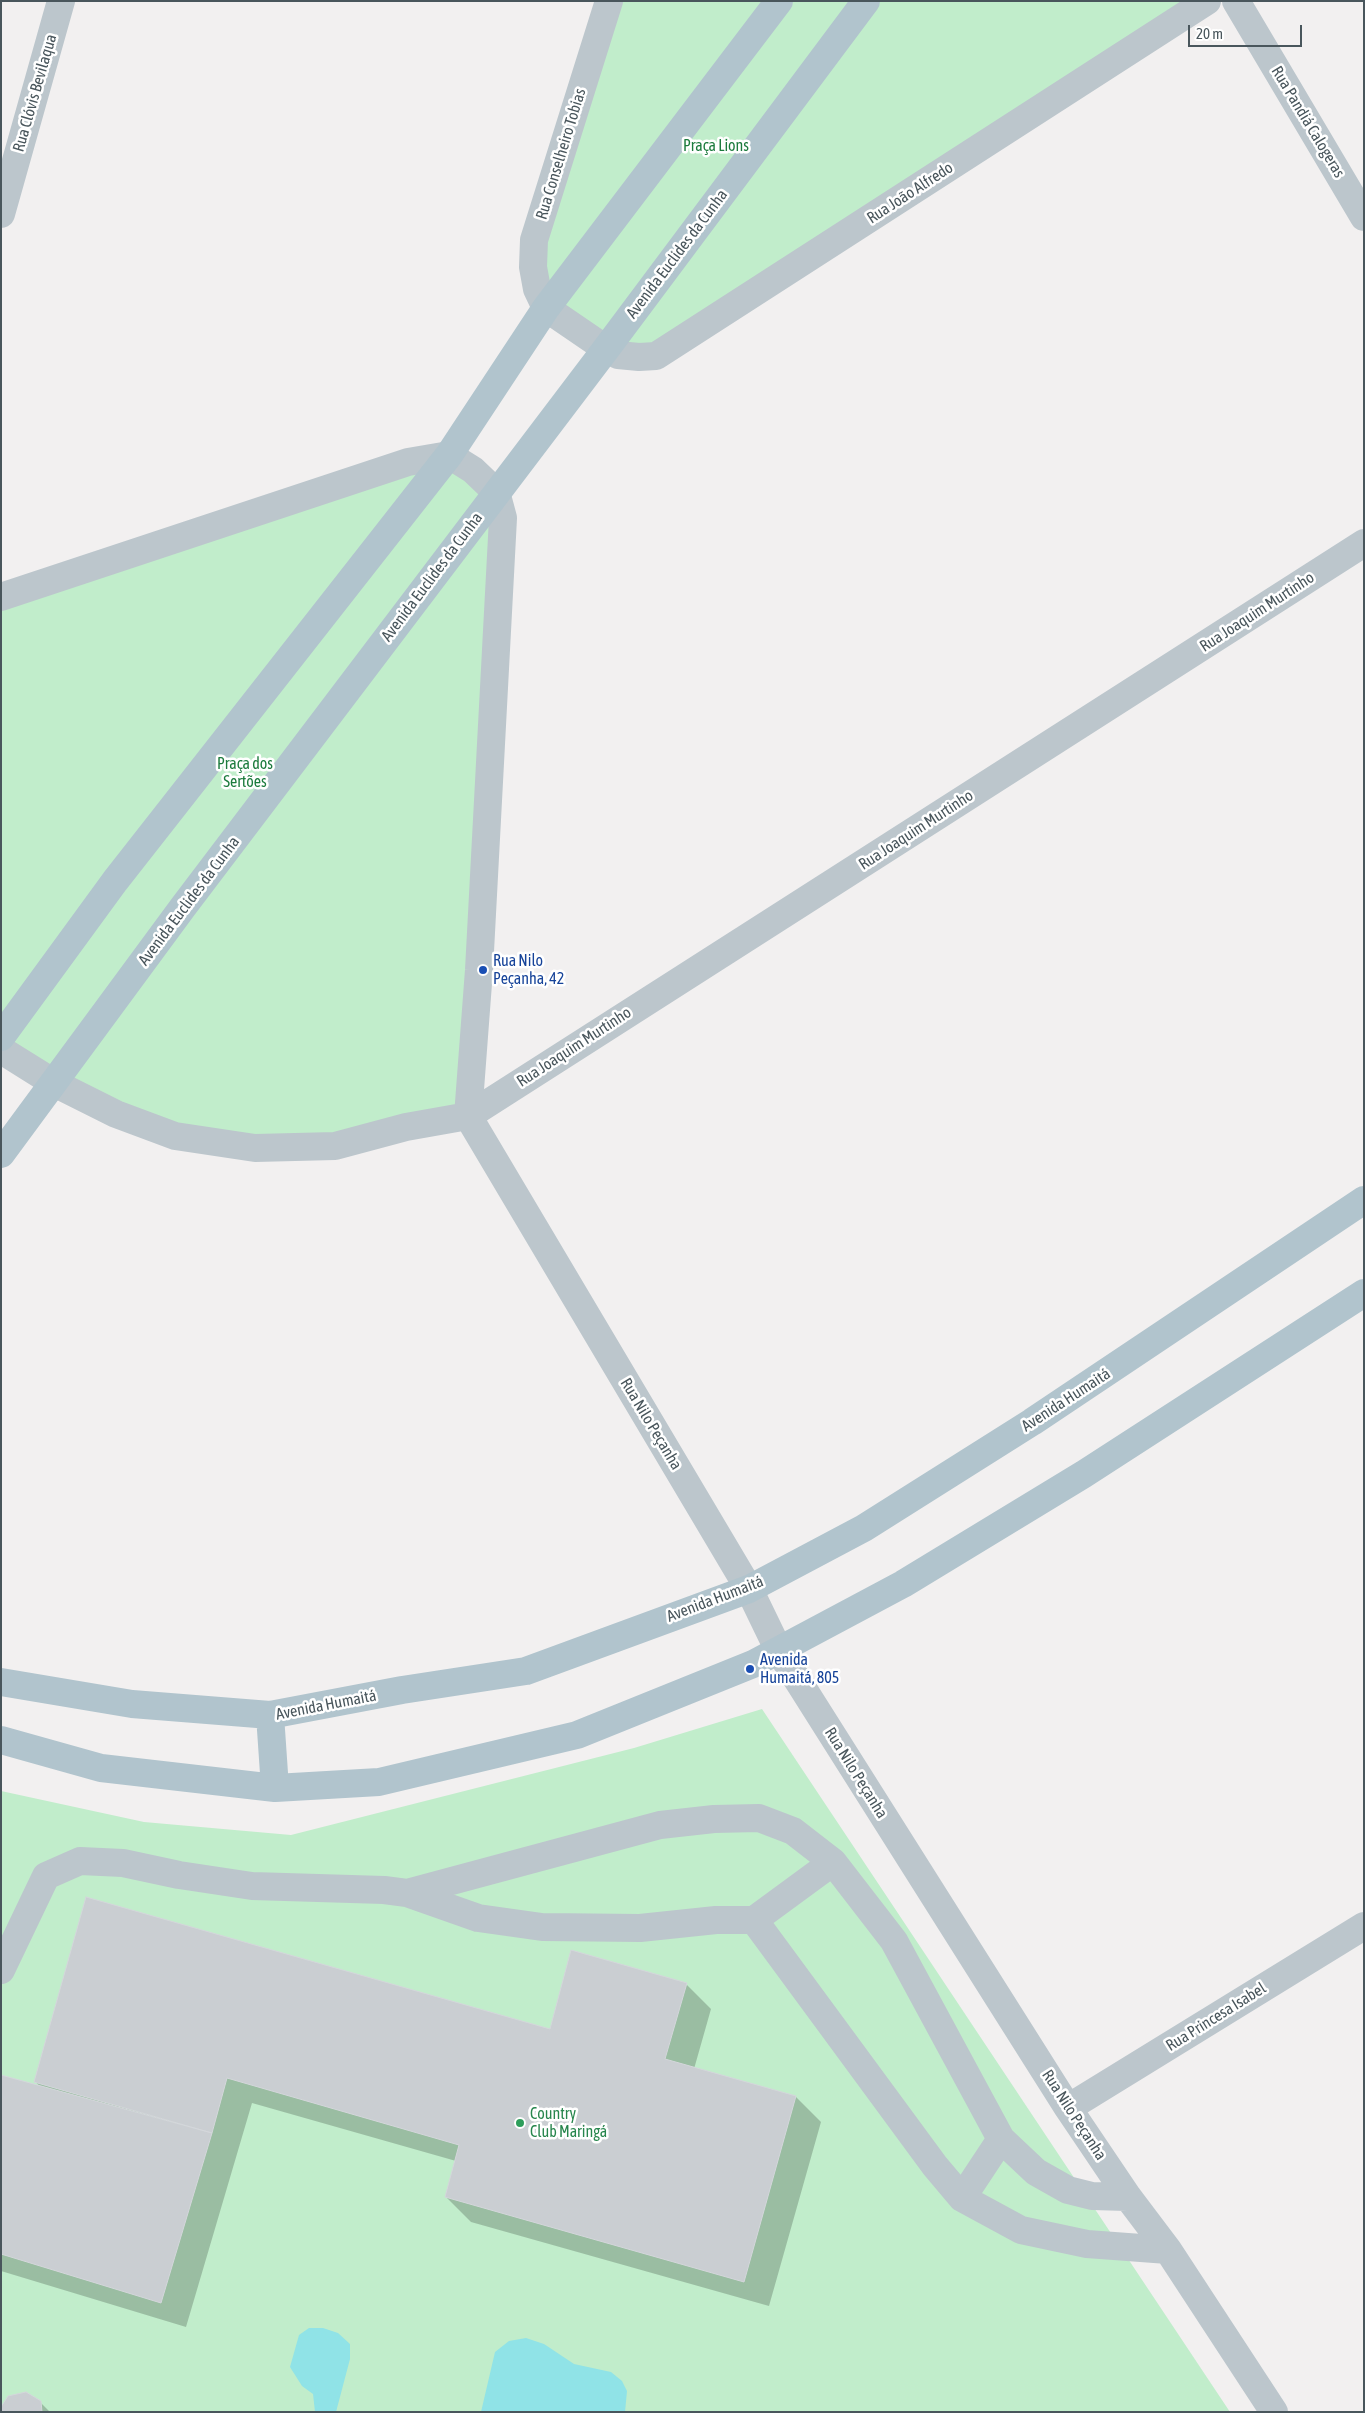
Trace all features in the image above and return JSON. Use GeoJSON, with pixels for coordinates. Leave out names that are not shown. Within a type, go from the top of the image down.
{"type":"FeatureCollection","features":[{"type":"Feature","properties":{"kind":"main road"},"geometry":{"type":"LineString","coordinates":[[1,1037],[115,881],[450,454],[546,308],[779,1]]}},
{"type":"Feature","properties":{"kind":"main road","name":"Avenida Euclides da Cunha"},"geometry":{"type":"LineString","coordinates":[[1,1154],[189,899],[606,349],[866,1]]}},
{"type":"Feature","properties":{"kind":"main road","name":"Avenida Humaitá"},"geometry":{"type":"LineString","coordinates":[[1,1682],[132,1704],[270,1715],[402,1690],[526,1672],[749,1589],[864,1528],[1024,1428],[1364,1200]]}},
{"type":"Feature","properties":{"kind":"main road"},"geometry":{"type":"LineString","coordinates":[[1,1740],[101,1768],[275,1788],[379,1782],[577,1735],[753,1664],[903,1584],[1084,1474],[1364,1293]]}},
{"type":"Feature","properties":{"kind":"main road"},"geometry":{"type":"LineString","coordinates":[[270,1715],[275,1788]]}},
{"type":"Feature","properties":{"kind":"street","name":"Rua Clóvis Bevilaqua"},"geometry":{"type":"LineString","coordinates":[[1,214],[61,1]]}},
{"type":"Feature","properties":{"kind":"street","name":"Rua Conselheiro Tobias"},"geometry":{"type":"LineString","coordinates":[[546,308],[537,289],[533,267],[534,240],[609,1]]}},
{"type":"Feature","properties":{"kind":"street","name":"Rua João Alfredo"},"geometry":{"type":"LineString","coordinates":[[546,308],[606,349],[618,355],[656,356],[1207,1]]}},
{"type":"Feature","properties":{"kind":"street","name":"Rua Pandiá Calogeras"},"geometry":{"type":"LineString","coordinates":[[1236,1],[1364,217]]}},
{"type":"Feature","properties":{"kind":"street"},"geometry":{"type":"LineString","coordinates":[[1,597],[408,462],[450,454],[473,470],[496,492],[503,518],[479,970],[468,1116],[406,1127],[335,1146],[255,1148],[175,1136],[116,1114],[54,1084],[1,1050]]}},
{"type":"Feature","properties":{"kind":"street","name":"Rua Joaquim Murtinho"},"geometry":{"type":"LineString","coordinates":[[468,1116],[1364,544]]}},
{"type":"Feature","properties":{"kind":"street","name":"Rua Nilo Peçanha"},"geometry":{"type":"LineString","coordinates":[[468,1116],[749,1589],[778,1649],[1068,2108],[1128,2197],[1168,2250],[1274,2412]]}},
{"type":"Feature","properties":{"kind":"street"},"geometry":{"type":"LineString","coordinates":[[407,1893],[660,1825],[714,1819],[759,1818],[793,1831],[833,1862],[894,1941],[1001,2139],[1036,2172],[1068,2190],[1092,2196],[1128,2197]]}},
{"type":"Feature","properties":{"kind":"street"},"geometry":{"type":"LineString","coordinates":[[1,1970],[46,1876],[80,1861],[123,1863],[179,1875],[252,1886],[384,1890],[407,1893],[478,1918],[542,1927],[640,1928],[716,1920],[754,1920],[833,1862]]}},
{"type":"Feature","properties":{"kind":"street"},"geometry":{"type":"LineString","coordinates":[[754,1920],[935,2166],[962,2198],[1021,2230],[1087,2244],[1168,2250]]}},
{"type":"Feature","properties":{"kind":"street","name":"Rua Princesa Isabel"},"geometry":{"type":"LineString","coordinates":[[1068,2108],[1364,1926]]}},
{"type":"Feature","properties":{"kind":"street"},"geometry":{"type":"LineString","coordinates":[[962,2198],[1001,2139]]}},
{"type":"Feature","properties":{"kind":"green space","name":"Praça Lions"},"geometry":{"type":"Polygon","coordinates":[[[609,1],[1207,1],[656,356],[546,308],[533,267],[609,1]]]}},
{"type":"Feature","properties":{"kind":"green space","name":"Praça dos Sertões"},"geometry":{"type":"Polygon","coordinates":[[[449,455],[496,492],[470,1121],[335,1146],[175,1136],[1,1050],[1,597],[449,455]]]}},
{"type":"Feature","properties":{"kind":"green space","name":"Country Club Maringá"},"geometry":{"type":"Polygon","coordinates":[[[762,1709],[1230,2412],[1,2412],[1,1791],[144,1822],[291,1835],[634,1748],[762,1709]]]}},
{"type":"Feature","properties":{"kind":"water"},"geometry":{"type":"Polygon","coordinates":[[[309,2328],[323,2328],[338,2333],[350,2344],[350,2359],[336,2412],[315,2412],[313,2394],[302,2386],[290,2367],[299,2335],[309,2328]]]}},
{"type":"Feature","properties":{"kind":"water"},"geometry":{"type":"Polygon","coordinates":[[[526,2338],[544,2344],[574,2364],[611,2372],[622,2381],[627,2391],[625,2412],[481,2412],[495,2352],[509,2341],[526,2338]]]}},
{"type":"Feature","properties":{"kind":"building"},"geometry":{"type":"Polygon","coordinates":[[[86,1897],[550,2029],[571,1950],[687,1983],[665,2059],[796,2096],[744,2282],[445,2197],[459,2145],[227,2078],[212,2133],[34,2082],[86,1897]]]}},
{"type":"Feature","properties":{"kind":"building"},"geometry":{"type":"Polygon","coordinates":[[[1,2075],[212,2133],[161,2303],[1,2254],[1,2075]]]}},
{"type":"Feature","properties":{"kind":"building"},"geometry":{"type":"Polygon","coordinates":[[[26,2392],[41,2401],[42,2412],[1,2412],[1,2407],[8,2396],[26,2392]]]}},
{"type":"Feature","properties":{"kind":"place","name":"Rua Nilo Peçanha, 42"},"geometry":{"type":"Point","coordinates":[483,970]}},
{"type":"Feature","properties":{"kind":"place","name":"Avenida Humaitá, 805"},"geometry":{"type":"Point","coordinates":[750,1669]}},
{"type":"Feature","properties":{"kind":"place","name":"Country Club Maringá"},"geometry":{"type":"Point","coordinates":[520,2123]}}]}
